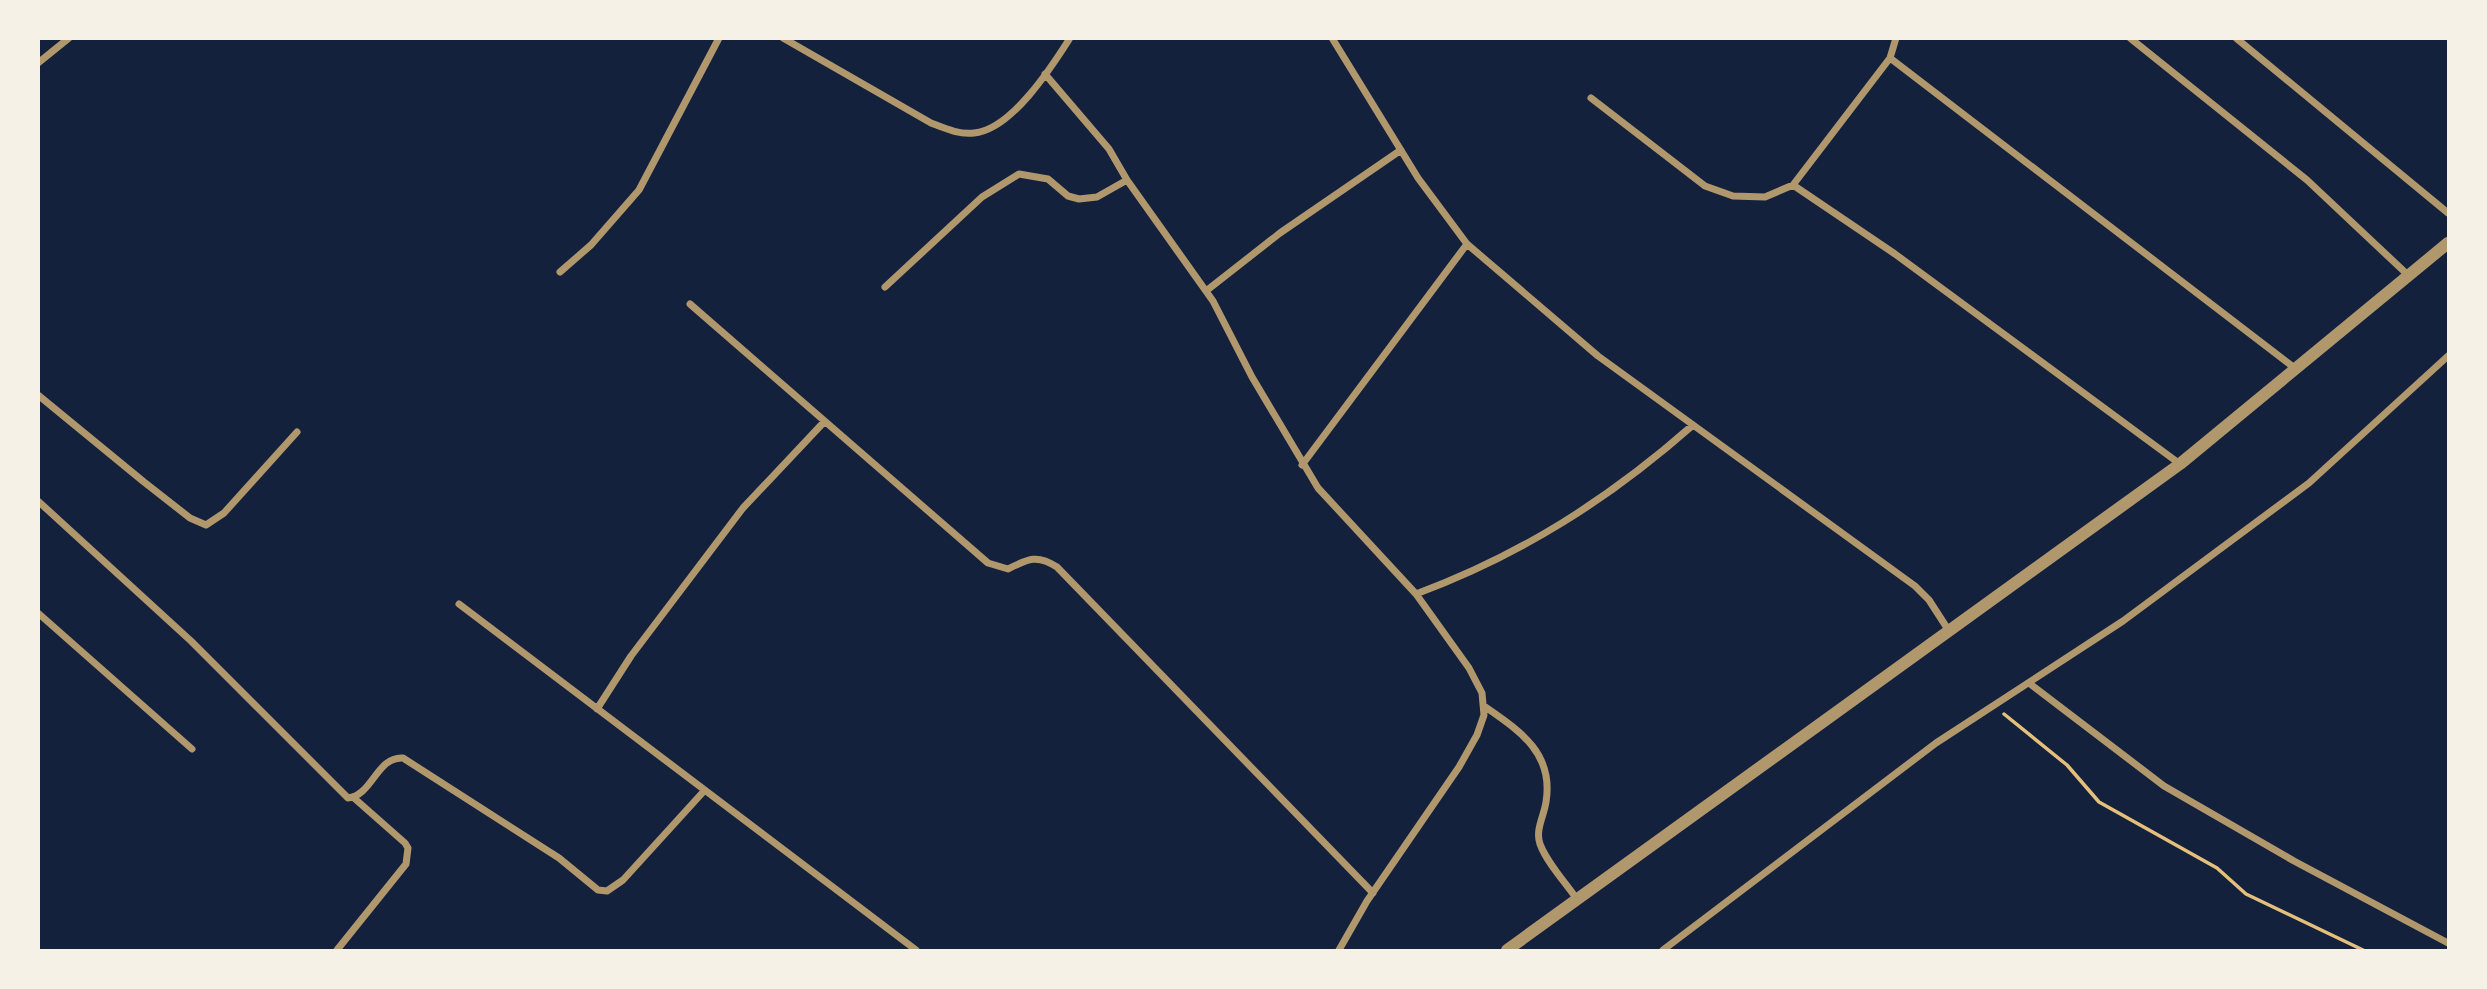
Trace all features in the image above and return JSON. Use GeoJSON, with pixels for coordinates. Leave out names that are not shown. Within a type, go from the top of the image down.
{"type":"FeatureCollection","features":[{"type":"Feature","properties":{"kind":"street"},"geometry":{"type":"LineString","coordinates":[[38,62],[69,38]]}},
{"type":"Feature","properties":{"kind":"street"},"geometry":{"type":"LineString","coordinates":[[560,272],[592,245],[639,190],[719,38]]}},
{"type":"Feature","properties":{"kind":"street"},"geometry":{"type":"LineString","coordinates":[[783,38],[931,123],[956,132],[973,133],[996,127],[1045,74],[1070,38]]}},
{"type":"Feature","properties":{"kind":"street"},"geometry":{"type":"LineString","coordinates":[[1332,38],[1401,150],[1467,244],[1598,356],[1915,586],[1929,600],[1950,632]]}},
{"type":"Feature","properties":{"kind":"street"},"geometry":{"type":"LineString","coordinates":[[1591,98],[1706,186],[1732,195],[1765,197],[1793,184],[1890,58],[1896,38]]}},
{"type":"Feature","properties":{"kind":"street"},"geometry":{"type":"LineString","coordinates":[[2130,38],[2307,180],[2409,276]]}},
{"type":"Feature","properties":{"kind":"street"},"geometry":{"type":"LineString","coordinates":[[2236,38],[2448,214]]}},
{"type":"Feature","properties":{"kind":"street"},"geometry":{"type":"LineString","coordinates":[[1890,58],[2296,369]]}},
{"type":"Feature","properties":{"kind":"street"},"geometry":{"type":"LineString","coordinates":[[1045,74],[1109,149],[1127,180],[1206,291],[1302,465],[1318,488],[1416,594],[1469,668],[1482,693],[1484,715],[1477,735],[1460,766],[1373,893],[1339,950]]}},
{"type":"Feature","properties":{"kind":"street"},"geometry":{"type":"LineString","coordinates":[[1206,291],[1280,233],[1401,150]]}},
{"type":"Feature","properties":{"kind":"street"},"geometry":{"type":"LineString","coordinates":[[885,287],[982,197],[1019,174],[1048,179],[1069,196],[1079,199],[1097,197],[1127,180]]}},
{"type":"Feature","properties":{"kind":"street"},"geometry":{"type":"LineString","coordinates":[[1793,184],[1895,254],[2180,464]]}},
{"type":"Feature","properties":{"kind":"street"},"geometry":{"type":"LineString","coordinates":[[1507,950],[2180,464],[2448,243]]}},
{"type":"Feature","properties":{"kind":"street"},"geometry":{"type":"LineString","coordinates":[[1302,465],[1467,244]]}},
{"type":"Feature","properties":{"kind":"street"},"geometry":{"type":"LineString","coordinates":[[690,304],[988,563],[1008,569],[1032,557],[1044,558],[1057,567],[1373,893]]}},
{"type":"Feature","properties":{"kind":"street"},"geometry":{"type":"LineString","coordinates":[[1663,950],[1936,743],[2133,614],[2309,482],[2448,356]]}},
{"type":"Feature","properties":{"kind":"street"},"geometry":{"type":"LineString","coordinates":[[38,395],[144,482],[190,517],[206,525],[224,513],[297,432]]}},
{"type":"Feature","properties":{"kind":"street"},"geometry":{"type":"LineString","coordinates":[[597,709],[667,606],[743,508],[824,422]]}},
{"type":"Feature","properties":{"kind":"street"},"geometry":{"type":"LineString","coordinates":[[1416,594],[1460,578],[1591,507],[1627,482],[1693,425]]}},
{"type":"Feature","properties":{"kind":"street"},"geometry":{"type":"LineString","coordinates":[[38,501],[191,641],[340,792],[354,798],[405,843],[408,855],[406,864],[337,950]]}},
{"type":"Feature","properties":{"kind":"street"},"geometry":{"type":"LineString","coordinates":[[459,604],[916,950]]}},
{"type":"Feature","properties":{"kind":"street"},"geometry":{"type":"LineString","coordinates":[[38,613],[192,749]]}},
{"type":"Feature","properties":{"kind":"street"},"geometry":{"type":"LineString","coordinates":[[2029,683],[2164,786],[2282,855],[2448,943]]}},
{"type":"Feature","properties":{"kind":"street"},"geometry":{"type":"LineString","coordinates":[[1483,706],[1513,726],[1536,748],[1544,761],[1548,778],[1539,842],[1576,898]]}},
{"type":"Feature","properties":{"kind":"street"},"geometry":{"type":"LineString","coordinates":[[354,798],[391,760],[403,758],[559,858],[598,890],[607,891],[623,880],[704,791]]}},
{"type":"Feature","properties":{"kind":"path"},"geometry":{"type":"LineString","coordinates":[[1991,705],[2067,765],[2099,802],[2217,868],[2246,894],[2363,950]]}}]}
